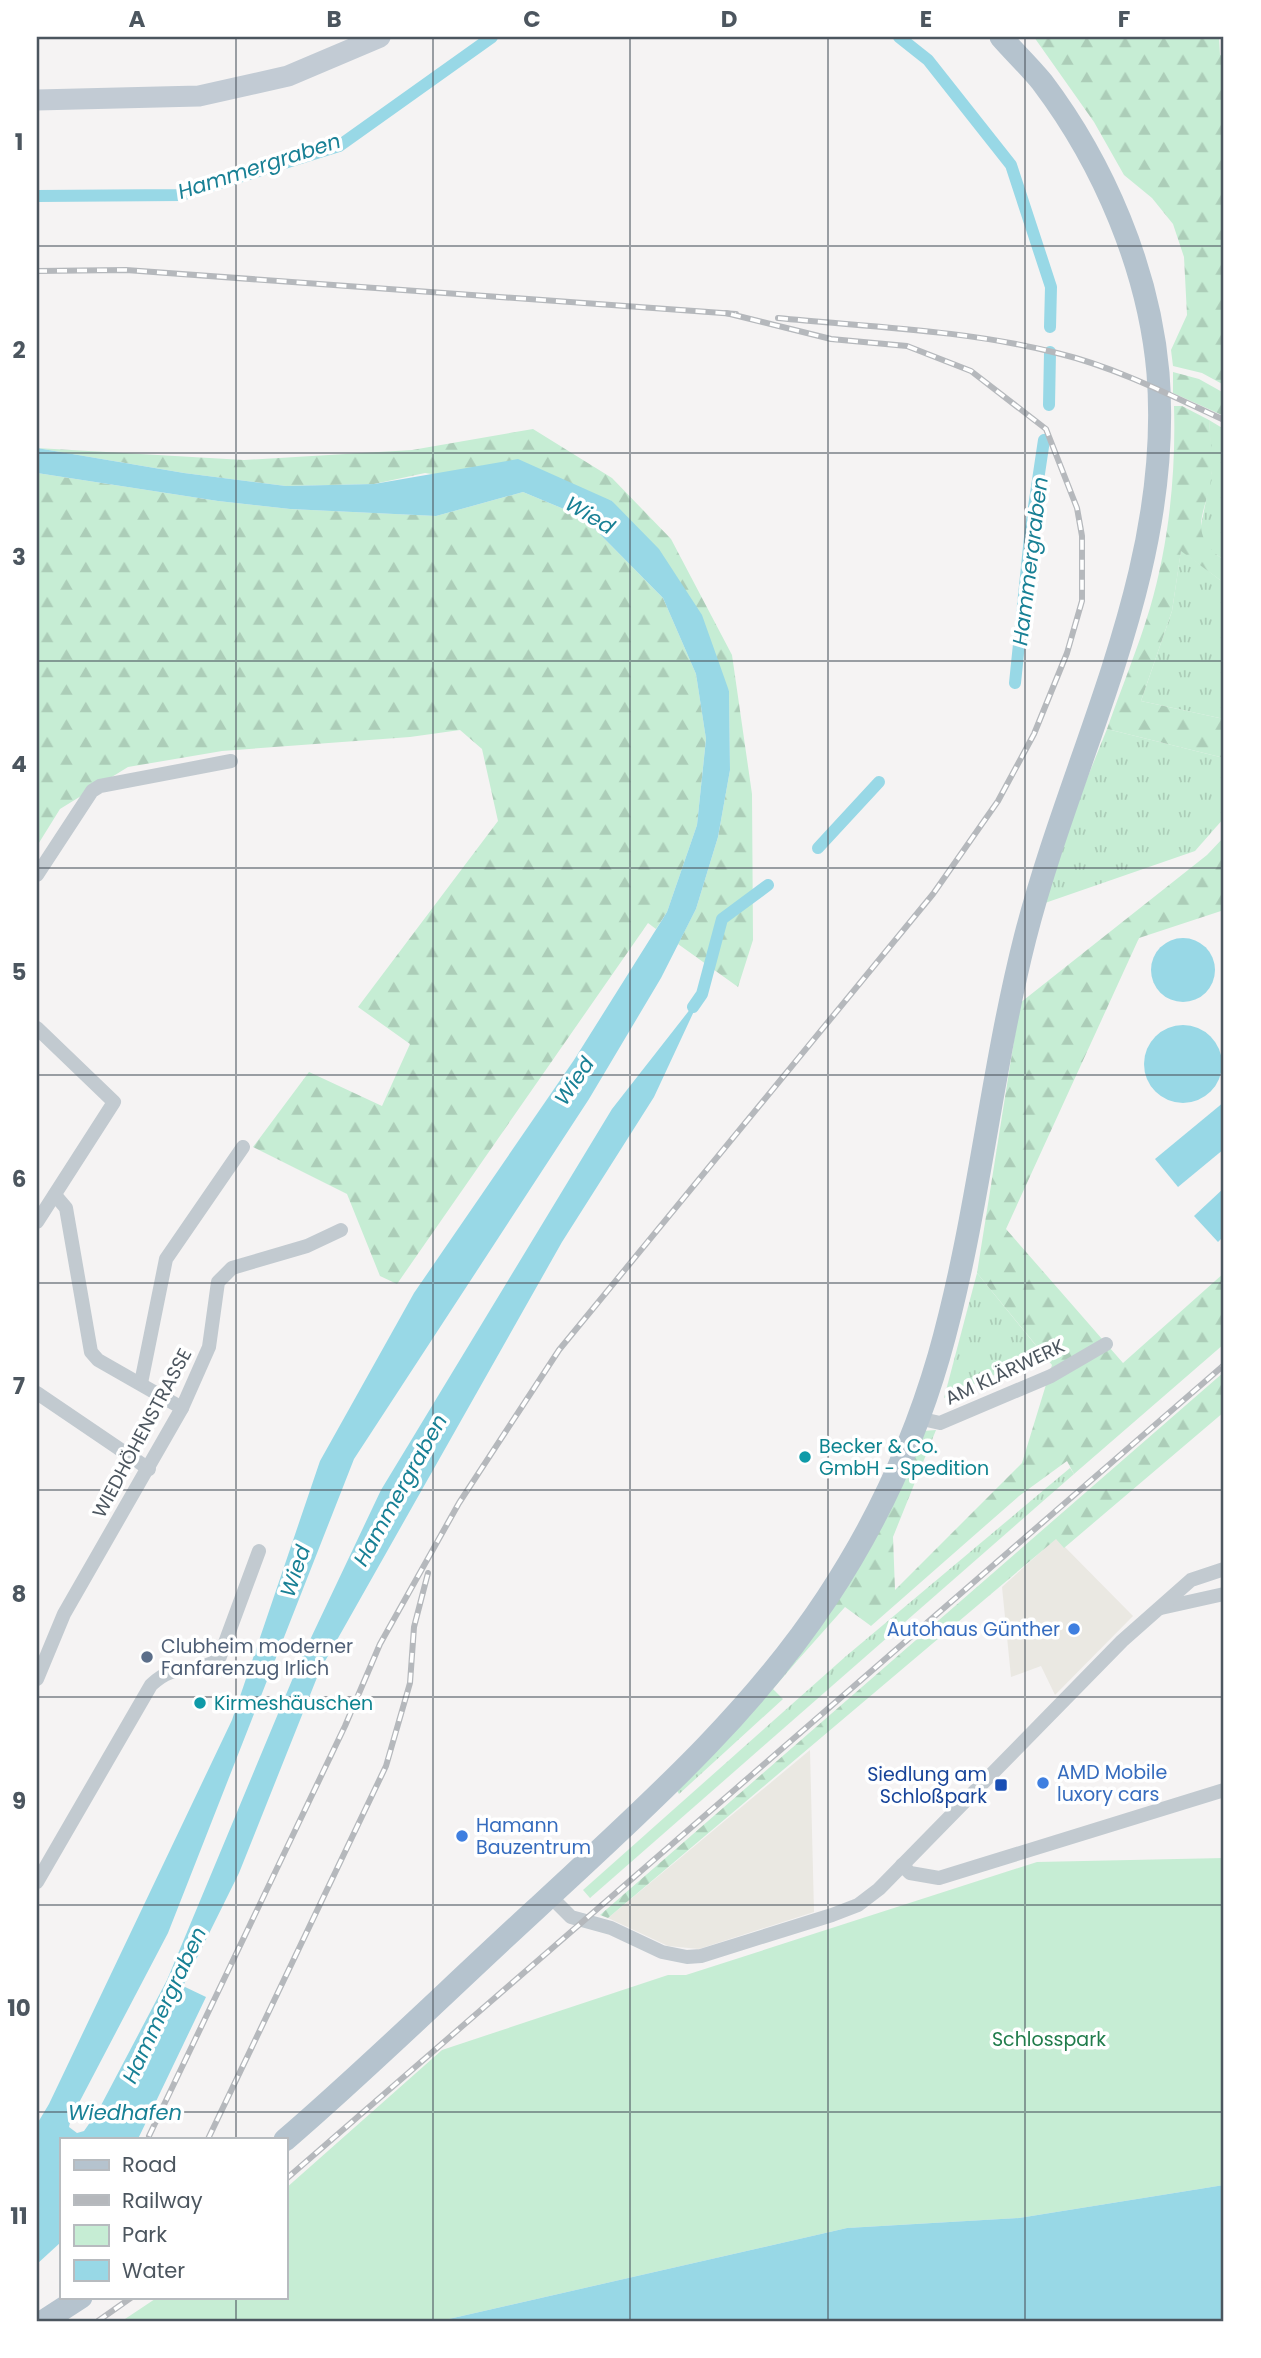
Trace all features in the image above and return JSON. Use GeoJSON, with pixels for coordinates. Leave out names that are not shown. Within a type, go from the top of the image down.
{"type":"FeatureCollection","features":[{"type":"Feature","properties":{"kind":"main road"},"geometry":{"type":"LineString","coordinates":[[262,81],[343,37]]}},
{"type":"Feature","properties":{"kind":"main road"},"geometry":{"type":"LineString","coordinates":[[37,100],[200,96],[288,76],[380,37]]}},
{"type":"Feature","properties":{"kind":"main road"},"geometry":{"type":"LineString","coordinates":[[287,2138],[550,1896],[699,1754],[784,1657],[825,1601],[862,1540],[893,1478],[918,1418],[956,1287],[1002,1040],[1025,939],[1048,858],[1130,616],[1146,554],[1158,472],[1157,369],[1149,315],[1133,258],[1092,164],[1057,104],[1030,68],[1001,37]]}},
{"type":"Feature","properties":{"kind":"main road"},"geometry":{"type":"LineString","coordinates":[[1012,37],[1030,68]]}},
{"type":"Feature","properties":{"kind":"main road"},"geometry":{"type":"LineString","coordinates":[[44,2321],[79,2298]]}},
{"type":"Feature","properties":{"kind":"street"},"geometry":{"type":"LineString","coordinates":[[37,875],[92,791],[100,786],[231,761]]}},
{"type":"Feature","properties":{"kind":"street"},"geometry":{"type":"LineString","coordinates":[[37,1028],[114,1101],[37,1222]]}},
{"type":"Feature","properties":{"kind":"street"},"geometry":{"type":"LineString","coordinates":[[141,1383],[166,1259],[243,1147]]}},
{"type":"Feature","properties":{"kind":"street"},"geometry":{"type":"LineString","coordinates":[[55,1195],[66,1208],[91,1352],[98,1360],[182,1408]]}},
{"type":"Feature","properties":{"kind":"street","name":"WIEDHÖHENSTRASSE"},"geometry":{"type":"LineString","coordinates":[[37,1679],[64,1614],[182,1408],[209,1347],[218,1282],[232,1268],[307,1246],[341,1230]]}},
{"type":"Feature","properties":{"kind":"street","name":"AM KLÄRWERK"},"geometry":{"type":"LineString","coordinates":[[918,1418],[940,1423],[1051,1376],[1106,1344]]}},
{"type":"Feature","properties":{"kind":"street"},"geometry":{"type":"LineString","coordinates":[[37,1393],[149,1469]]}},
{"type":"Feature","properties":{"kind":"street"},"geometry":{"type":"LineString","coordinates":[[37,1882],[151,1685],[164,1673],[205,1668],[219,1659],[259,1551]]}},
{"type":"Feature","properties":{"kind":"street"},"geometry":{"type":"LineString","coordinates":[[550,1896],[567,1914],[577,1920],[611,1928],[670,1955],[694,1956],[858,1905],[879,1889],[1122,1640],[1191,1580],[1224,1569]]}},
{"type":"Feature","properties":{"kind":"street"},"geometry":{"type":"LineString","coordinates":[[1160,1608],[1224,1594]]}},
{"type":"Feature","properties":{"kind":"street"},"geometry":{"type":"LineString","coordinates":[[902,1865],[910,1872],[939,1878],[1224,1790]]}},
{"type":"Feature","properties":{"kind":"shaded area"},"geometry":{"type":"Polygon","coordinates":[[[1056,1538],[1133,1616],[1055,1695],[1041,1666],[1011,1677],[1002,1587],[1056,1538]]]}},
{"type":"Feature","properties":{"kind":"shaded area"},"geometry":{"type":"Polygon","coordinates":[[[810,1750],[814,1912],[699,1949],[668,1946],[608,1918],[810,1750]]]}},
{"type":"Feature","properties":{"kind":"green space"},"geometry":{"type":"Polygon","coordinates":[[[1034,37],[1219,37],[1220,55],[1224,56],[1224,385],[1202,373],[1173,366],[1171,350],[1187,315],[1184,257],[1173,224],[1152,198],[1124,175],[1094,122],[1034,37]]]}},
{"type":"Feature","properties":{"kind":"green space"},"geometry":{"type":"Polygon","coordinates":[[[1173,372],[1199,379],[1224,393],[1224,416],[1173,393],[1173,372]]]}},
{"type":"Feature","properties":{"kind":"green space"},"geometry":{"type":"Polygon","coordinates":[[[1174,406],[1182,406],[1209,420],[1212,471],[1201,530],[1204,539],[1224,560],[1224,583],[1181,551],[1172,611],[1141,701],[1224,719],[1224,758],[1107,729],[1157,583],[1172,482],[1174,406]]]}},
{"type":"Feature","properties":{"kind":"green space"},"geometry":{"type":"Polygon","coordinates":[[[1209,420],[1224,429],[1224,560],[1207,548],[1200,531],[1212,470],[1209,420]]]}},
{"type":"Feature","properties":{"kind":"green space"},"geometry":{"type":"Polygon","coordinates":[[[533,429],[612,478],[671,539],[732,655],[752,794],[753,940],[738,987],[678,944],[696,909],[718,837],[730,770],[729,691],[612,501],[425,473],[374,484],[286,486],[184,473],[37,448],[244,460],[412,450],[533,429]]]}},
{"type":"Feature","properties":{"kind":"green space"},"geometry":{"type":"Polygon","coordinates":[[[37,473],[218,501],[290,509],[436,516],[523,492],[583,517],[663,598],[696,674],[706,739],[697,825],[667,912],[656,929],[648,923],[397,1284],[380,1276],[347,1194],[253,1147],[309,1072],[382,1106],[410,1044],[358,1007],[498,821],[482,749],[460,730],[410,737],[222,751],[128,767],[60,809],[37,846],[37,473]]]}},
{"type":"Feature","properties":{"kind":"green space"},"geometry":{"type":"Polygon","coordinates":[[[1181,550],[1224,583],[1224,719],[1141,701],[1172,611],[1181,550]]]}},
{"type":"Feature","properties":{"kind":"green space"},"geometry":{"type":"Polygon","coordinates":[[[1107,729],[1224,758],[1224,818],[1195,851],[1045,903],[1080,796],[1107,729]]]}},
{"type":"Feature","properties":{"kind":"green space"},"geometry":{"type":"Polygon","coordinates":[[[1224,837],[1224,910],[1139,938],[1006,1229],[1123,1363],[1224,1273],[1224,1344],[1074,1474],[1067,1461],[1019,1496],[871,1626],[845,1607],[797,1661],[793,1656],[923,1431],[936,1430],[893,1537],[895,1590],[1022,1463],[1052,1365],[977,1273],[1020,1003],[1207,855],[1224,837]]]}},
{"type":"Feature","properties":{"kind":"green space"},"geometry":{"type":"Polygon","coordinates":[[[977,1273],[1042,1353],[944,1398],[977,1273]]]}},
{"type":"Feature","properties":{"kind":"green space"},"geometry":{"type":"Polygon","coordinates":[[[1224,1372],[1224,1412],[1064,1548],[1056,1539],[608,1918],[600,1915],[1224,1372]]]}},
{"type":"Feature","properties":{"kind":"green space"},"geometry":{"type":"Polygon","coordinates":[[[1070,1468],[1074,1474],[590,1898],[583,1890],[845,1657],[1070,1468]]]}},
{"type":"Feature","properties":{"kind":"green space"},"geometry":{"type":"Polygon","coordinates":[[[793,1656],[797,1661],[773,1689],[783,1699],[679,1794],[676,1789],[793,1656]]]}},
{"type":"Feature","properties":{"kind":"green space","name":"Schlosspark"},"geometry":{"type":"Polygon","coordinates":[[[1224,1858],[1224,2185],[1019,2218],[847,2228],[440,2321],[122,2321],[156,2298],[287,2298],[287,2187],[442,2050],[668,1975],[686,1975],[1037,1862],[1224,1858]]]}},
{"type":"Feature","properties":{"kind":"water"},"geometry":{"type":"Polygon","coordinates":[[[37,448],[184,473],[286,486],[374,484],[518,459],[612,501],[659,549],[702,615],[729,691],[730,770],[718,837],[696,909],[661,978],[589,1099],[354,1459],[168,1933],[71,2118],[69,2127],[77,2133],[84,2131],[98,2111],[167,1980],[300,1661],[381,1490],[612,1109],[702,994],[654,1097],[562,1242],[320,1670],[239,1873],[183,1986],[206,1997],[138,2138],[60,2138],[60,2243],[37,2264],[37,2124],[49,2104],[232,1720],[320,1461],[414,1293],[574,1060],[667,912],[697,825],[706,739],[696,674],[663,598],[583,517],[523,492],[436,516],[290,509],[218,501],[37,473],[37,448]]]}},
{"type":"Feature","properties":{"kind":"water"},"geometry":{"type":"Polygon","coordinates":[[[1183,938],[1195,940],[1206,947],[1213,958],[1213,982],[1206,993],[1195,1000],[1183,1002],[1171,1000],[1160,993],[1153,982],[1151,970],[1153,958],[1160,947],[1171,940],[1183,938]]]}},
{"type":"Feature","properties":{"kind":"water"},"geometry":{"type":"Polygon","coordinates":[[[1183,1025],[1198,1028],[1215,1042],[1222,1064],[1219,1079],[1205,1096],[1183,1103],[1168,1100],[1151,1086],[1144,1064],[1147,1049],[1161,1032],[1183,1025]]]}},
{"type":"Feature","properties":{"kind":"water"},"geometry":{"type":"Polygon","coordinates":[[[1224,1102],[1224,1149],[1178,1187],[1155,1159],[1224,1102]]]}},
{"type":"Feature","properties":{"kind":"water"},"geometry":{"type":"Polygon","coordinates":[[[1224,1188],[1224,1236],[1218,1242],[1194,1216],[1224,1188]]]}},
{"type":"Feature","properties":{"kind":"water"},"geometry":{"type":"Polygon","coordinates":[[[1224,2185],[1224,2321],[440,2321],[847,2228],[1019,2218],[1224,2185]]]}},
{"type":"Feature","properties":{"kind":"waterway","name":"Hammergraben"},"geometry":{"type":"LineString","coordinates":[[37,196],[181,195],[339,146],[492,37]]}},
{"type":"Feature","properties":{"kind":"waterway","name":"Hammergraben"},"geometry":{"type":"LineString","coordinates":[[899,37],[928,60],[1011,165],[1051,287],[1050,327]]}},
{"type":"Feature","properties":{"kind":"waterway","name":"Hammergraben"},"geometry":{"type":"LineString","coordinates":[[1049,405],[1050,352]]}},
{"type":"Feature","properties":{"kind":"waterway","name":"Hammergraben"},"geometry":{"type":"LineString","coordinates":[[1015,683],[1031,527],[1044,440]]}},
{"type":"Feature","properties":{"kind":"waterway","name":"Hammergraben"},"geometry":{"type":"LineString","coordinates":[[818,848],[879,782]]}},
{"type":"Feature","properties":{"kind":"waterway","name":"Hammergraben"},"geometry":{"type":"LineString","coordinates":[[693,1007],[702,994],[722,919],[768,885]]}},
{"type":"Feature","properties":{"kind":"railway"},"geometry":{"type":"LineString","coordinates":[[37,271],[126,270],[736,314]]}},
{"type":"Feature","properties":{"kind":"railway"},"geometry":{"type":"LineString","coordinates":[[149,2136],[345,1726],[380,1644],[459,1503],[559,1350],[933,894],[998,801],[1034,734],[1067,653],[1082,601],[1082,536],[1077,508],[1046,429],[971,371],[907,346],[831,339],[726,313]]}},
{"type":"Feature","properties":{"kind":"railway"},"geometry":{"type":"LineString","coordinates":[[778,318],[953,334],[1023,345],[1079,359],[1121,374],[1224,420]]}},
{"type":"Feature","properties":{"kind":"railway"},"geometry":{"type":"LineString","coordinates":[[287,2178],[1224,1365]]}},
{"type":"Feature","properties":{"kind":"railway"},"geometry":{"type":"LineString","coordinates":[[208,2138],[386,1766],[410,1683],[414,1627],[428,1573]]}},
{"type":"Feature","properties":{"kind":"railway"},"geometry":{"type":"LineString","coordinates":[[98,2321],[131,2298]]}},
{"type":"Feature","properties":{"kind":"place","name":"Becker & Co. GmbH - Spedition"},"geometry":{"type":"Point","coordinates":[805,1457]}},
{"type":"Feature","properties":{"kind":"place","name":"Autohaus Günther"},"geometry":{"type":"Point","coordinates":[1074,1629]}},
{"type":"Feature","properties":{"kind":"place","name":"Clubheim moderner Fanfarenzug Irlich"},"geometry":{"type":"Point","coordinates":[147,1657]}},
{"type":"Feature","properties":{"kind":"place","name":"Kirmeshäuschen"},"geometry":{"type":"Point","coordinates":[200,1703]}},
{"type":"Feature","properties":{"kind":"place","name":"AMD Mobile luxory cars"},"geometry":{"type":"Point","coordinates":[1043,1783]}},
{"type":"Feature","properties":{"kind":"place","name":"Siedlung am Schloßpark"},"geometry":{"type":"Point","coordinates":[1001,1785]}},
{"type":"Feature","properties":{"kind":"place","name":"Hamann Bauzentrum"},"geometry":{"type":"Point","coordinates":[462,1836]}},
{"type":"Feature","properties":{"kind":"water label","name":"Wied"},"geometry":{"type":"Point","coordinates":[590,515]}},
{"type":"Feature","properties":{"kind":"water label","name":"Wied"},"geometry":{"type":"Point","coordinates":[574,1081]}},
{"type":"Feature","properties":{"kind":"water label","name":"Wied"},"geometry":{"type":"Point","coordinates":[295,1571]}},
{"type":"Feature","properties":{"kind":"water label","name":"Wiedhafen"},"geometry":{"type":"Point","coordinates":[125,2112]}}]}
